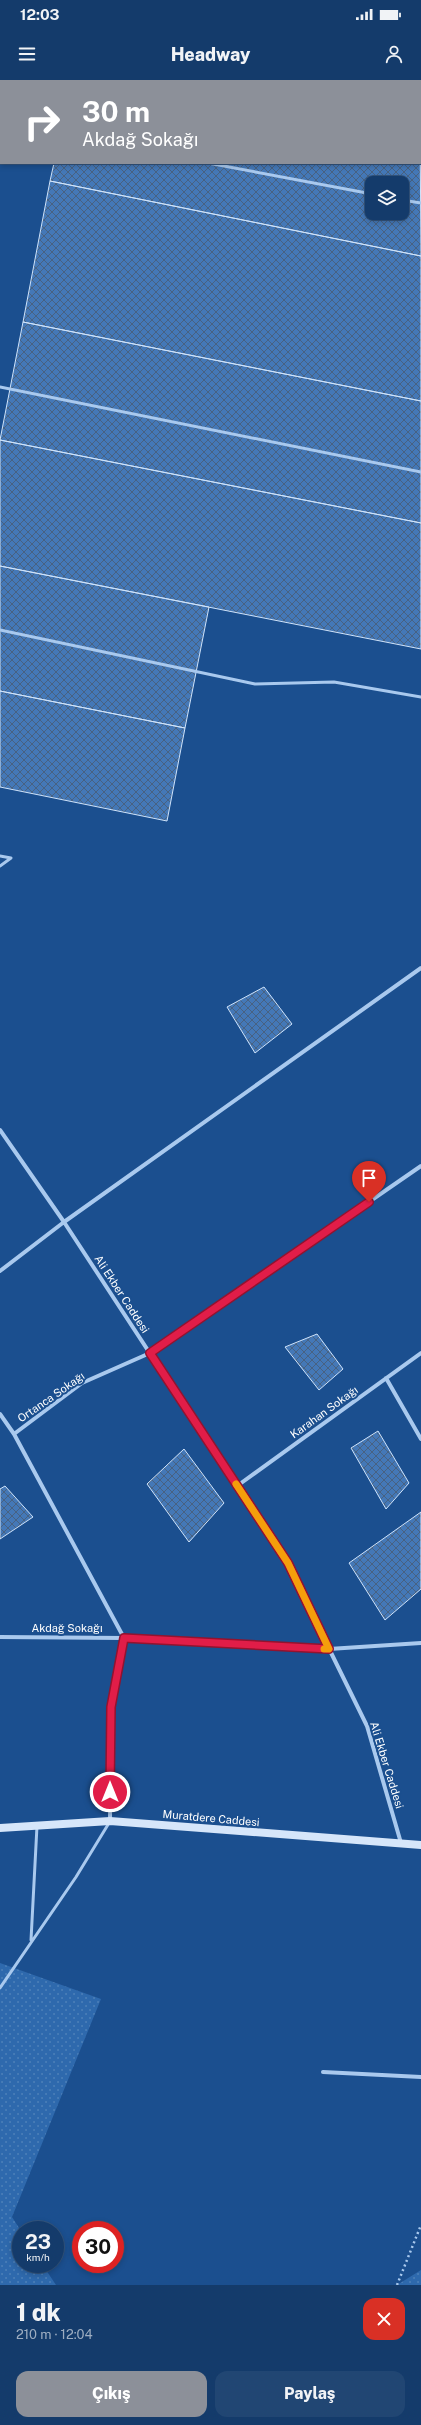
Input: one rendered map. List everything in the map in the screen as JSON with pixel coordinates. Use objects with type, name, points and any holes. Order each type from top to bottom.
[{"type":"main road","name":"Muratdere Caddesi","points":[[0,1828],[110,1821],[421,1845]]},
{"type":"street","points":[[0,1271],[64,1222],[421,968]]},
{"type":"street","name":"Ali Ekber Caddesi","points":[[0,1130],[64,1222],[288,1563],[367,1726],[402,1844]]},
{"type":"street","name":"Ortanca Sokağı","points":[[14,1434],[82,1383],[150,1353],[421,1166]]},
{"type":"street","name":"Karahan Sokağı","points":[[237,1486],[421,1353]]},
{"type":"street","points":[[386,1378],[421,1438]]},
{"type":"street","points":[[0,1414],[14,1434],[124,1638],[111,1707],[110,1821]]},
{"type":"street","name":"Akdağ Sokağı","points":[[0,1637],[124,1638],[329,1649],[421,1643]]},
{"type":"street","points":[[323,2072],[421,2077]]},
{"type":"lane","points":[[213,164],[365,193]]},
{"type":"lane","points":[[409,201],[421,204]]},
{"type":"lane","points":[[0,387],[421,472]]},
{"type":"lane","points":[[0,630],[255,684],[334,682],[421,697]]},
{"type":"lane","points":[[0,856],[10,858],[0,866]]},
{"type":"lane","points":[[0,1988],[31,1940],[76,1877],[110,1821]]},
{"type":"lane","points":[[31,1940],[37,1826]]},
{"type":"path","points":[[397,2285],[421,2225]]},
{"type":"shaded area","points":[[0,1963],[101,1999],[12,2217],[15,2221],[12,2221],[12,2273],[48,2273],[56,2285],[0,2285]]},
{"type":"shaded area","points":[[421,2270],[421,2285],[397,2285]]},
{"type":"building","points":[[54,164],[420,164],[421,256],[50,181]]},
{"type":"building","points":[[50,181],[421,256],[421,401],[23,322]]},
{"type":"building","points":[[23,322],[421,401],[421,523],[0,440]]},
{"type":"building","points":[[0,440],[421,523],[421,649],[0,566]]},
{"type":"building","points":[[0,566],[209,607],[185,728],[0,691]]},
{"type":"building","points":[[0,691],[185,728],[167,821],[0,787]]},
{"type":"building","points":[[264,987],[292,1024],[255,1053],[227,1007]]},
{"type":"building","points":[[317,1334],[343,1369],[319,1390],[285,1347]]},
{"type":"building","points":[[378,1431],[409,1483],[386,1509],[351,1448]]},
{"type":"building","points":[[184,1449],[224,1503],[189,1542],[147,1484]]},
{"type":"building","points":[[5,1486],[33,1517],[0,1539],[0,1489]]},
{"type":"building","points":[[421,1512],[421,1589],[385,1620],[349,1563]]},
{"type":"slow traffic","points":[[236,1484],[288,1563],[329,1649],[324,1649]]},
{"type":"route","points":[[110,1792],[111,1707],[124,1638],[329,1649],[288,1563],[150,1353],[369,1202]]}]
